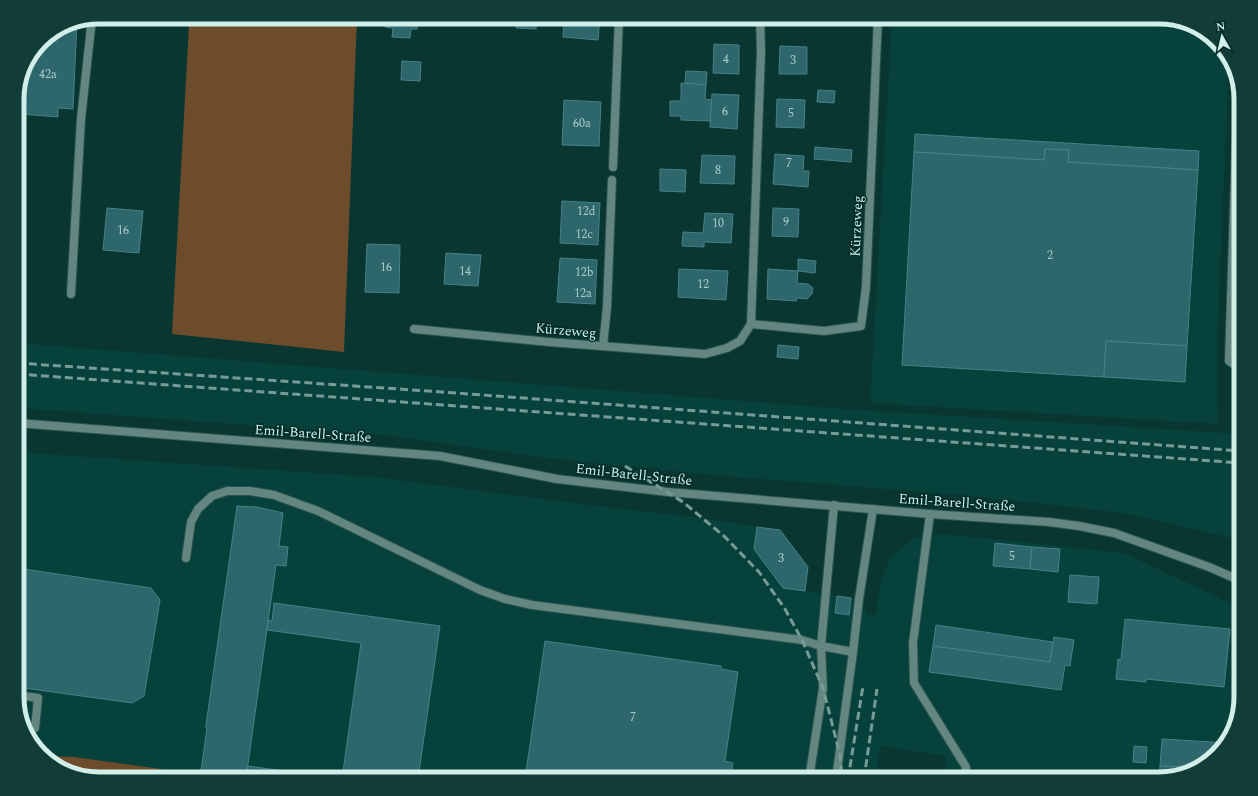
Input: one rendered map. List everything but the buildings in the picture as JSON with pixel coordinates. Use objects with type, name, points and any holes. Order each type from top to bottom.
[{"type":"street","points":[[71,294],[81,119],[91,24]]},
{"type":"street","points":[[613,167],[619,24]]},
{"type":"street","name":"Kürzeweg","points":[[414,329],[705,354],[727,348],[740,342],[751,324],[761,51],[760,24]]},
{"type":"street","name":"Kürzeweg","points":[[751,324],[824,331],[861,326],[866,287],[878,24]]},
{"type":"street","points":[[603,346],[612,180]]},
{"type":"street","points":[[1234,205],[1229,361],[1234,365]]},
{"type":"street","name":"Emil-Barell-Straße","points":[[24,424],[440,456],[557,479],[668,492],[930,514],[1049,522],[1079,526],[1122,536],[1210,567],[1234,578]]},
{"type":"street","points":[[186,558],[191,522],[198,509],[212,496],[227,491],[256,492],[274,495],[318,511],[480,590],[505,599],[532,604],[802,640],[821,646],[853,652]]},
{"type":"street","points":[[810,772],[823,688],[821,646],[834,505]]},
{"type":"street","points":[[837,772],[859,599],[873,509]]},
{"type":"street","points":[[930,514],[913,643],[914,683],[966,767],[966,772]]},
{"type":"street","points":[[24,696],[38,698],[35,728],[31,727]]},
{"type":"shaded area","points":[[357,24],[344,352],[172,334],[189,25]]},
{"type":"shaded area","points":[[892,24],[1159,24],[1179,27],[1197,34],[1202,38],[1202,56],[1220,56],[1228,71],[1217,344],[1218,424],[870,403]]},
{"type":"shaded area","points":[[24,344],[845,409],[1234,434],[1234,538],[1123,513],[983,497],[713,475],[555,459],[383,435],[24,409]]},
{"type":"shaded area","points":[[24,452],[375,477],[702,518],[780,530],[808,567],[805,591],[859,599],[868,614],[876,615],[881,579],[890,558],[914,538],[944,534],[1124,553],[1234,605],[1233,712],[1219,743],[1205,757],[1188,766],[1159,772],[945,772],[946,756],[880,746],[877,772],[94,772],[75,768],[57,759],[39,743],[30,726],[24,702]]},
{"type":"shaded area","points":[[53,756],[74,757],[182,772],[84,771],[66,764]]},
{"type":"railway","points":[[24,363],[428,391],[1234,450]]},
{"type":"railway","points":[[24,375],[1234,462]]},
{"type":"railway","points":[[625,466],[683,502],[725,537],[759,572],[785,609],[802,640],[823,688],[840,755],[841,772]]},
{"type":"railway","points":[[849,772],[863,686]]},
{"type":"railway","points":[[865,772],[877,689]]}]
